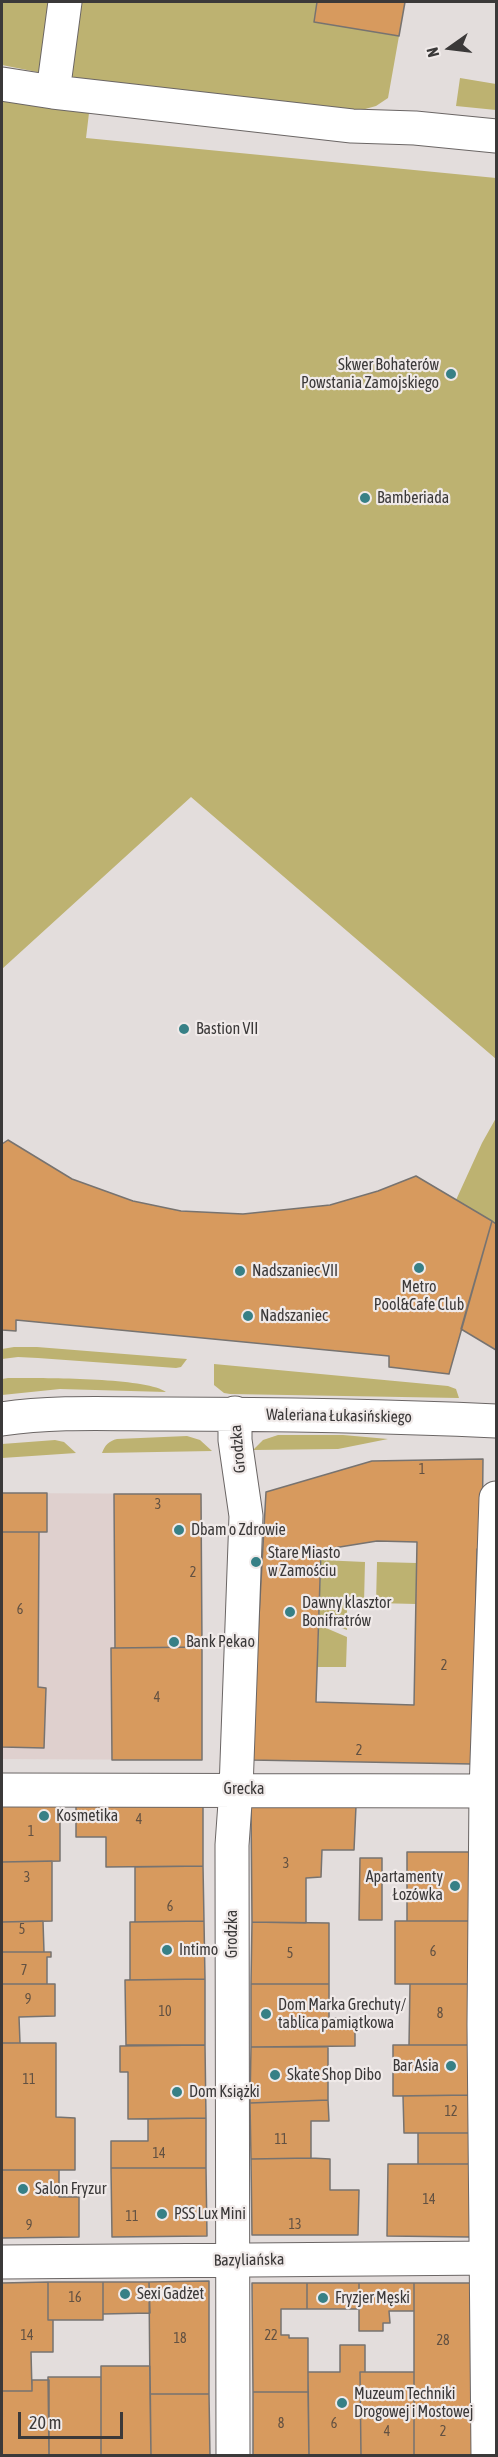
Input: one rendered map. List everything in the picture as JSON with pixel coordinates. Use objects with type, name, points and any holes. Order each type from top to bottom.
[{"type":"street","points":[[53,92],[66,2]]},
{"type":"street","points":[[2,84],[53,92],[352,126],[415,128],[496,136]]},
{"type":"street","name":"Waleriana Łukasińskiego","points":[[2,1419],[87,1414],[235,1413],[496,1421]]},
{"type":"street","name":"Grodzka","points":[[233,2456],[232,1845],[246,1516],[235,1440],[235,1413]]},
{"type":"street","points":[[488,2456],[492,2258],[486,1791],[496,1498]]},
{"type":"street","name":"Grecka","points":[[2,1790],[486,1791]]},
{"type":"street","name":"Bazyliańska","points":[[2,2262],[492,2258]]},
{"type":"shaded area","points":[[2,2],[317,2],[314,22],[399,36],[388,98],[376,106],[358,111],[87,82],[2,65]]},
{"type":"shaded area","points":[[460,78],[496,84],[496,110],[456,106]]},
{"type":"shaded area","points":[[2,98],[89,113],[86,138],[496,178],[496,1059],[191,797],[2,969]]},
{"type":"shaded area","points":[[496,1118],[496,1224],[456,1200]]},
{"type":"shaded area","points":[[14,1347],[187,1359],[181,1367],[176,1368],[38,1358],[2,1359],[2,1349]]},
{"type":"shaded area","points":[[214,1364],[448,1386],[456,1389],[459,1398],[230,1394],[224,1393],[214,1385]]},
{"type":"shaded area","points":[[2,1379],[115,1381],[137,1383],[166,1392],[60,1389],[2,1395]]},
{"type":"shaded area","points":[[278,1435],[343,1435],[388,1439],[338,1449],[253,1450],[263,1440]]},
{"type":"shaded area","points":[[187,1436],[200,1440],[212,1451],[102,1453],[108,1444],[117,1439]]},
{"type":"shaded area","points":[[55,1440],[64,1442],[76,1453],[2,1458],[2,1444]]},
{"type":"shaded area","points":[[2,1493],[201,1494],[202,1760],[2,1759]]},
{"type":"shaded area","points":[[321,1560],[365,1562],[364,1603],[347,1602],[347,1630],[319,1619]]},
{"type":"shaded area","points":[[377,1562],[417,1563],[416,1604],[376,1603]]},
{"type":"shaded area","points":[[319,1625],[347,1637],[346,1667],[317,1667]]},
{"type":"building","points":[[317,2],[405,2],[399,36],[314,22]]},
{"type":"building","name":"Nadszaniec VII","points":[[8,1140],[72,1179],[133,1201],[181,1211],[243,1214],[330,1205],[378,1191],[416,1176],[492,1221],[449,1374],[389,1367],[389,1356],[16,1320],[16,1331],[2,1330],[2,1144]]},
{"type":"building","points":[[492,1221],[496,1224],[496,1350],[461,1329]]},
{"type":"building","name":"Dawny klasztor Bonifratrów","points":[[483,1459],[482,1549],[477,1549],[472,1764],[251,1760],[266,1492],[372,1461]],"holes":[[[377,1541],[417,1542],[414,1705],[316,1702],[321,1550]]]},
{"type":"building","points":[[2,1493],[47,1493],[47,1532],[2,1532]]},
{"type":"building","points":[[114,1494],[201,1494],[202,1647],[115,1648]]},
{"type":"building","points":[[2,1532],[39,1532],[38,1687],[46,1688],[44,1748],[2,1747]]},
{"type":"building","points":[[202,1647],[202,1760],[112,1760],[111,1648]]},
{"type":"building","points":[[203,1801],[203,1866],[106,1867],[106,1837],[76,1837],[76,1802]]},
{"type":"building","points":[[2,1802],[60,1802],[60,1861],[2,1862]]},
{"type":"building","points":[[251,1805],[356,1806],[354,1850],[322,1850],[321,1877],[306,1878],[306,1923],[252,1922]]},
{"type":"building","points":[[407,1852],[471,1852],[471,1921],[407,1921]]},
{"type":"building","points":[[360,1858],[382,1858],[382,1920],[359,1920]]},
{"type":"building","points":[[52,1861],[52,1921],[2,1922],[2,1862]]},
{"type":"building","points":[[203,1866],[204,1921],[135,1922],[135,1867]]},
{"type":"building","points":[[43,1921],[44,1952],[2,1952],[2,1922]]},
{"type":"building","points":[[204,1921],[205,1979],[130,1980],[130,1922]]},
{"type":"building","points":[[395,1921],[471,1921],[471,1984],[395,1984]]},
{"type":"building","points":[[252,1922],[329,1923],[329,1984],[251,1984]]},
{"type":"building","points":[[2,1952],[51,1952],[51,1957],[47,1957],[47,1984],[2,1984]]},
{"type":"building","points":[[205,1979],[205,2045],[126,2045],[125,1980]]},
{"type":"building","points":[[2,1984],[55,1984],[55,2016],[19,2017],[20,2043],[2,2043]]},
{"type":"building","points":[[251,1984],[329,1984],[329,2018],[355,2018],[355,2046],[251,2047]]},
{"type":"building","points":[[410,1984],[471,1984],[470,2045],[409,2045]]},
{"type":"building","points":[[2,2043],[56,2043],[56,2117],[75,2118],[75,2170],[2,2170]]},
{"type":"building","points":[[205,2045],[206,2118],[128,2119],[128,2072],[120,2072],[120,2046]]},
{"type":"building","points":[[393,2045],[470,2045],[469,2095],[393,2096]]},
{"type":"building","points":[[251,2047],[328,2047],[328,2100],[250,2103]]},
{"type":"building","points":[[469,2095],[470,2133],[404,2133],[403,2096]]},
{"type":"building","points":[[328,2100],[329,2121],[311,2121],[311,2158],[251,2159],[250,2103]]},
{"type":"building","points":[[206,2118],[206,2168],[111,2168],[111,2141],[148,2141],[148,2119]]},
{"type":"building","points":[[418,2133],[470,2133],[470,2164],[418,2164]]},
{"type":"building","points":[[251,2159],[330,2159],[330,2190],[359,2190],[358,2235],[252,2235]]},
{"type":"building","points":[[388,2164],[470,2164],[470,2237],[387,2236]]},
{"type":"building","points":[[111,2168],[206,2168],[207,2236],[112,2237]]},
{"type":"building","points":[[2,2170],[59,2170],[59,2197],[79,2197],[79,2237],[2,2238]]},
{"type":"building","points":[[209,2281],[209,2394],[150,2394],[149,2282]]},
{"type":"building","points":[[48,2282],[103,2282],[103,2320],[48,2320]]},
{"type":"building","points":[[48,2282],[48,2320],[53,2320],[53,2352],[31,2352],[32,2391],[2,2391],[2,2283]]},
{"type":"building","points":[[103,2282],[149,2282],[150,2313],[103,2314]]},
{"type":"building","points":[[252,2283],[307,2283],[307,2309],[281,2309],[281,2335],[289,2335],[289,2338],[308,2338],[308,2392],[253,2392]]},
{"type":"building","points":[[307,2283],[359,2283],[359,2309],[307,2309]]},
{"type":"building","points":[[359,2283],[414,2283],[414,2311],[389,2311],[390,2323],[383,2323],[383,2331],[359,2331]]},
{"type":"building","points":[[414,2283],[470,2283],[472,2408],[414,2408]]},
{"type":"building","points":[[340,2345],[365,2345],[365,2372],[360,2372],[361,2456],[309,2456],[308,2372],[340,2372]]},
{"type":"building","points":[[101,2366],[150,2366],[151,2456],[101,2456]]},
{"type":"building","points":[[360,2372],[414,2372],[414,2456],[361,2456]]},
{"type":"building","points":[[48,2377],[101,2377],[101,2456],[49,2456]]},
{"type":"building","points":[[32,2380],[49,2380],[49,2456],[2,2456],[2,2391],[32,2391]]},
{"type":"building","points":[[253,2392],[308,2392],[309,2456],[253,2456]]},
{"type":"building","points":[[150,2394],[209,2394],[210,2456],[151,2456]]},
{"type":"building","points":[[414,2408],[472,2408],[472,2456],[414,2456]]},
{"type":"place","name":"Skwer Bohaterów Powstania Zamojskiego","points":[[451,374]]},
{"type":"place","name":"Bamberiada","points":[[365,498]]},
{"type":"place","name":"Bastion VII","points":[[184,1029]]},
{"type":"place","name":"Metro Pool&Cafe Club","points":[[419,1268]]},
{"type":"place","name":"Nadszaniec VII","points":[[240,1271]]},
{"type":"place","name":"Nadszaniec","points":[[248,1316]]},
{"type":"place","name":"Dbam o Zdrowie","points":[[179,1530]]},
{"type":"place","name":"Stare Miasto w Zamościu","points":[[256,1562]]},
{"type":"place","name":"Dawny klasztor Bonifratrów","points":[[290,1612]]},
{"type":"place","name":"Bank Pekao","points":[[174,1642]]},
{"type":"place","name":"Kosmetika","points":[[44,1816]]},
{"type":"place","name":"Apartamenty Łozówka","points":[[455,1886]]},
{"type":"place","name":"Intimo","points":[[167,1950]]},
{"type":"place","name":"Dom Marka Grechuty/ tablica pamiątkowa","points":[[266,2014]]},
{"type":"place","name":"Bar Asia","points":[[451,2066]]},
{"type":"place","name":"Skate Shop Dibo","points":[[275,2075]]},
{"type":"place","name":"Dom Książki","points":[[177,2092]]},
{"type":"place","name":"Salon Fryzur","points":[[23,2189]]},
{"type":"place","name":"PSS Lux Mini","points":[[162,2214]]},
{"type":"place","name":"Sexi Gadżet","points":[[125,2294]]},
{"type":"place","name":"Fryzjer Męski","points":[[323,2298]]},
{"type":"place","name":"Muzeum Techniki Drogowej i Mostowej","points":[[342,2403]]}]
